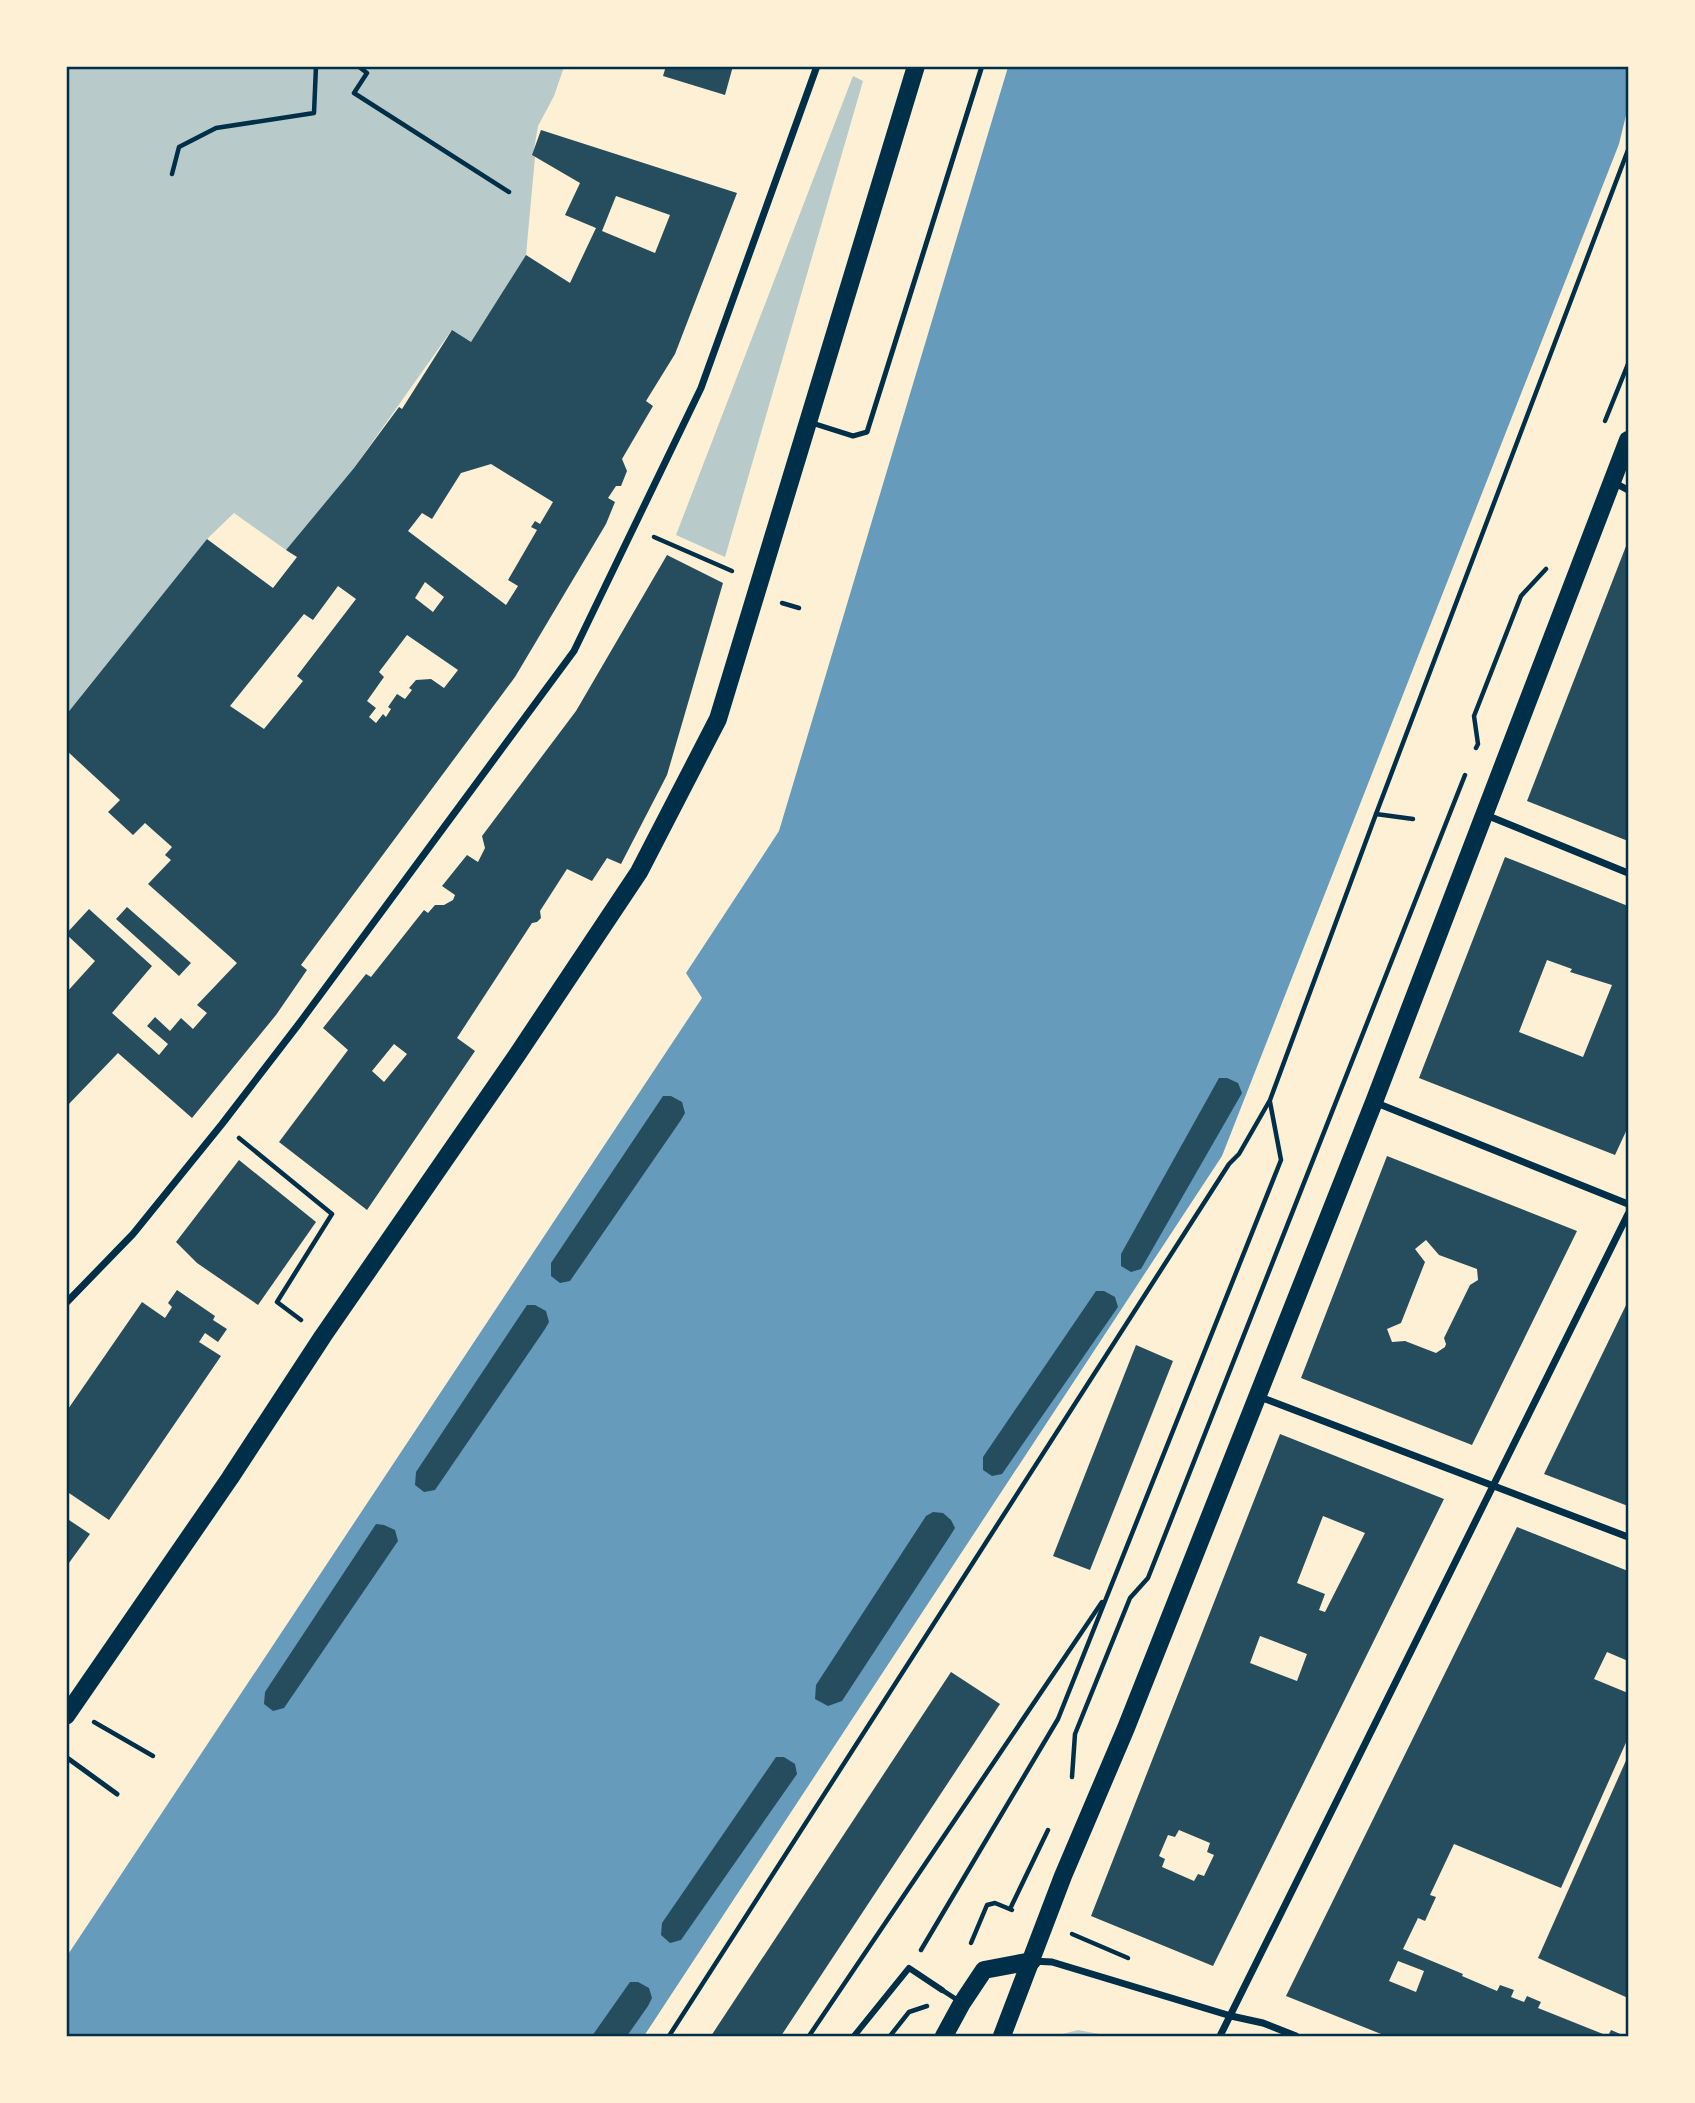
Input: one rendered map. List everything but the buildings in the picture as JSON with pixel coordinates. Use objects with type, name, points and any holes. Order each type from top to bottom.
[{"type":"main road","points":[[69,1712],[639,872],[718,719],[916,66]]},
{"type":"main road","points":[[1002,2036],[1044,1923],[1126,1728],[1374,1102],[1629,440]]},
{"type":"main road","points":[[944,2036],[984,1970],[1032,1961]]},
{"type":"street","points":[[66,1303],[133,1234],[222,1124],[298,1026],[574,651],[701,388],[817,66]]},
{"type":"street","points":[[1612,482],[1629,490]]},
{"type":"street","points":[[1485,815],[1629,873]]},
{"type":"street","points":[[1374,1102],[1629,1204]]},
{"type":"street","points":[[1220,2036],[1629,1214]]},
{"type":"street","points":[[1257,1396],[1629,1537]]},
{"type":"street","points":[[1032,1961],[1052,1962],[1262,2023],[1296,2036]]},
{"type":"street","points":[[854,2036],[909,1968],[942,1990]]},
{"type":"lane","points":[[807,422],[853,436],[867,432],[982,66]]},
{"type":"lane","points":[[66,1756],[117,1794]]},
{"type":"lane","points":[[942,1990],[962,2003]]},
{"type":"path","points":[[172,174],[178,147],[216,128],[313,113],[316,66]]},
{"type":"path","points":[[358,66],[367,73],[354,93],[509,192]]},
{"type":"path","points":[[669,2036],[1229,1164],[1239,1154],[1270,1100],[1629,149]]},
{"type":"path","points":[[1604,424],[1629,364]]},
{"type":"path","points":[[671,545],[758,582]]},
{"type":"path","points":[[1473,755],[1478,744],[1474,716],[1521,596],[1548,566]]},
{"type":"path","points":[[1072,1781],[1075,1734],[1130,1598],[1148,1578],[1470,762]]},
{"type":"path","points":[[1376,814],[1413,819]]},
{"type":"path","points":[[909,1968],[1058,1719],[1281,1160],[1270,1100]]},
{"type":"path","points":[[222,1124],[332,1214],[277,1301],[323,1336]]},
{"type":"path","points":[[809,2036],[1108,1595]]},
{"type":"path","points":[[69,1712],[153,1756]]},
{"type":"path","points":[[1010,1909],[1050,1827]]},
{"type":"path","points":[[968,1948],[987,1905],[995,1903],[1044,1923]]},
{"type":"path","points":[[890,2036],[909,2012],[933,2004],[942,1990]]},
{"type":"shaded area","points":[[67,67],[564,67],[554,96],[538,126],[533,155],[535,157],[526,255],[471,342],[451,331],[354,468],[286,550],[234,513],[207,539],[67,714]]},
{"type":"shaded area","points":[[853,76],[863,81],[725,557],[676,535]]},
{"type":"shaded area","points":[[1078,2030],[1110,2036],[1055,2036]]},
{"type":"water","points":[[1008,67],[1628,67],[1628,107],[1619,144],[1222,1156],[644,2036],[67,2036],[67,1956],[702,998],[686,973],[779,831]]}]
